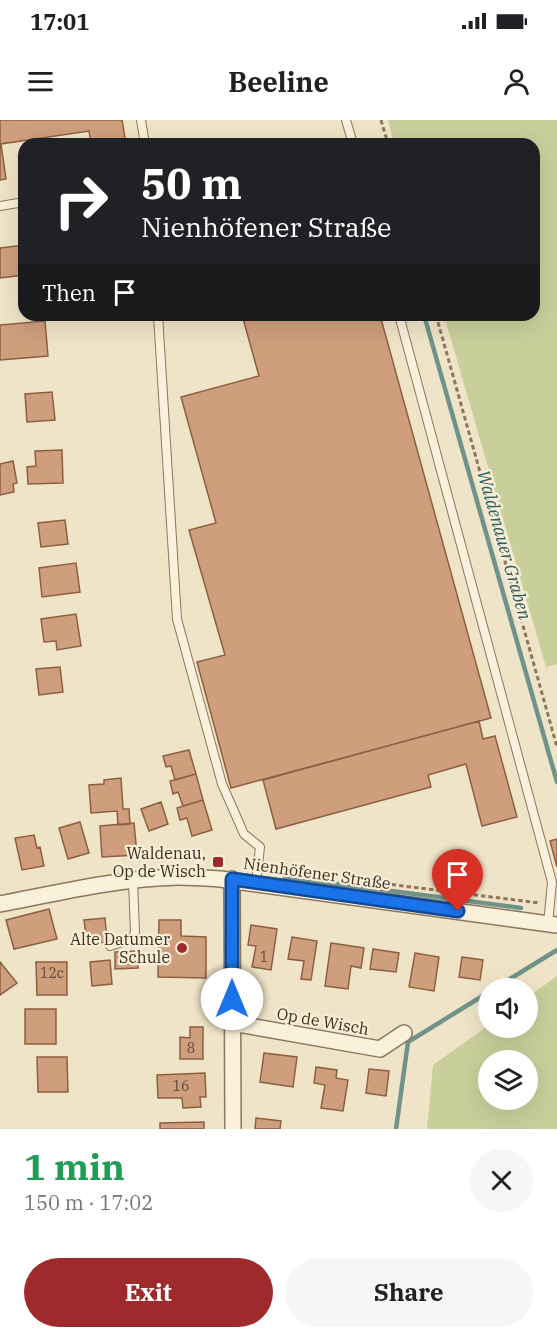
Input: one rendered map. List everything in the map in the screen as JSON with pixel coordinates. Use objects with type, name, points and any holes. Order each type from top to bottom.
[{"type":"street","name":"Nienhöfener Straße","points":[[0,904],[76,890],[177,877],[232,879],[553,925]]},
{"type":"street","points":[[232,879],[233,1129]]},
{"type":"street","name":"Op de Wisch","points":[[232,1023],[380,1049],[404,1033]]},
{"type":"lane","points":[[141,120],[144,138]]},
{"type":"lane","points":[[346,120],[351,138]]},
{"type":"lane","points":[[0,206],[18,203]]},
{"type":"lane","points":[[158,321],[177,619],[222,784],[244,834],[260,847],[256,883]]},
{"type":"lane","points":[[401,321],[547,862],[552,882],[550,904],[553,925]]},
{"type":"lane","points":[[110,946],[132,939],[135,932],[134,882]]},
{"type":"path","points":[[381,120],[386,138]]},
{"type":"path","points":[[438,321],[557,747]]},
{"type":"path","points":[[337,878],[550,904]]},
{"type":"green space","points":[[388,120],[557,120],[557,664],[546,667],[446,321],[540,321],[540,138],[392,138]]},
{"type":"green space","points":[[557,976],[557,1129],[427,1129],[433,1065],[478,1033],[478,1038],[538,1038],[538,990]]},
{"type":"building","points":[[0,120],[122,120],[125,138],[90,138],[89,131],[42,138],[18,138],[18,141],[1,144],[6,179],[0,180]]},
{"type":"building","points":[[18,246],[18,276],[0,278],[0,248]]},
{"type":"building","points":[[45,321],[48,356],[0,360],[0,325]]},
{"type":"building","points":[[244,321],[382,321],[491,718],[231,788],[197,662],[225,655],[189,530],[216,523],[181,397],[259,376]]},
{"type":"building","points":[[52,392],[55,420],[27,422],[25,394]]},
{"type":"building","points":[[62,450],[63,483],[28,484],[27,467],[36,466],[35,451]]},
{"type":"building","points":[[13,461],[17,483],[13,484],[14,492],[0,495],[0,464]]},
{"type":"building","points":[[65,520],[68,544],[41,547],[38,523]]},
{"type":"building","points":[[76,563],[80,592],[42,597],[39,568]]},
{"type":"building","points":[[76,614],[81,646],[57,650],[56,641],[44,642],[41,619]]},
{"type":"building","points":[[60,667],[63,692],[39,695],[36,669]]},
{"type":"building","points":[[479,721],[483,739],[495,736],[517,817],[482,826],[466,764],[428,775],[431,787],[276,829],[263,780]]},
{"type":"building","points":[[189,750],[196,774],[175,780],[171,766],[166,767],[163,756]]},
{"type":"building","points":[[196,774],[203,800],[183,806],[178,792],[173,794],[170,781]]},
{"type":"building","points":[[121,778],[123,809],[129,809],[130,824],[118,825],[117,811],[91,813],[89,785],[104,784],[104,780]]},
{"type":"building","points":[[203,800],[212,830],[192,836],[187,818],[180,820],[177,808]]},
{"type":"building","points":[[161,802],[168,824],[149,831],[141,809]]},
{"type":"building","points":[[80,822],[89,853],[68,859],[59,828]]},
{"type":"building","points":[[134,823],[137,855],[102,857],[100,826]]},
{"type":"building","points":[[34,835],[37,848],[40,847],[44,866],[22,870],[15,838]]},
{"type":"building","points":[[557,839],[557,867],[550,841]]},
{"type":"building","points":[[49,909],[57,939],[14,949],[6,920]]},
{"type":"building","points":[[105,918],[107,942],[87,944],[84,920]]},
{"type":"building","name":"Alte Datumer Schule","points":[[159,920],[181,920],[181,936],[206,937],[206,978],[158,977]]},
{"type":"building","points":[[251,925],[277,929],[271,970],[252,967],[256,946],[248,945]]},
{"type":"building","points":[[292,937],[317,941],[311,980],[301,979],[304,961],[288,959]]},
{"type":"building","points":[[331,943],[364,948],[361,968],[351,966],[348,989],[325,986]]},
{"type":"building","points":[[373,949],[399,953],[396,972],[370,969]]},
{"type":"building","points":[[137,951],[138,968],[115,969],[115,952]]},
{"type":"building","points":[[415,953],[439,957],[434,991],[409,987]]},
{"type":"building","points":[[462,957],[483,960],[480,978],[478,980],[459,977]]},
{"type":"building","points":[[110,960],[112,984],[92,986],[90,962]]},
{"type":"building","points":[[0,962],[17,983],[0,995]]},
{"type":"building","points":[[36,962],[67,962],[67,995],[37,995]]},
{"type":"building","points":[[25,1009],[56,1009],[56,1044],[25,1044]]},
{"type":"building","points":[[190,1027],[203,1027],[203,1059],[180,1059],[180,1037],[190,1038]]},
{"type":"building","points":[[264,1053],[297,1057],[293,1087],[260,1082]]},
{"type":"building","points":[[37,1057],[67,1057],[68,1092],[38,1092]]},
{"type":"building","points":[[316,1067],[337,1070],[336,1078],[348,1080],[343,1111],[321,1108],[325,1085],[314,1083]]},
{"type":"building","points":[[369,1069],[389,1071],[386,1096],[366,1093]]},
{"type":"building","points":[[205,1073],[206,1097],[200,1097],[201,1107],[183,1108],[182,1098],[158,1098],[157,1075]]},
{"type":"building","points":[[256,1118],[281,1121],[280,1129],[255,1129]]},
{"type":"building","points":[[204,1122],[204,1129],[160,1129],[160,1123]]},
{"type":"waterway","name":"Waldenauer Graben","points":[[426,321],[557,782]]},
{"type":"waterway","points":[[285,877],[521,908]]},
{"type":"waterway","name":"Waldenauer Graben","points":[[511,978],[557,950]]},
{"type":"waterway","name":"Waldenauer Graben","points":[[396,1129],[408,1042],[478,999]]},
{"type":"place","name":"Waldenau, Op de Wisch","points":[[218,862]]},
{"type":"place","name":"Alte Datumer Schule","points":[[182,948]]},
{"type":"route","points":[[232,999],[232,879],[458,911]]}]
